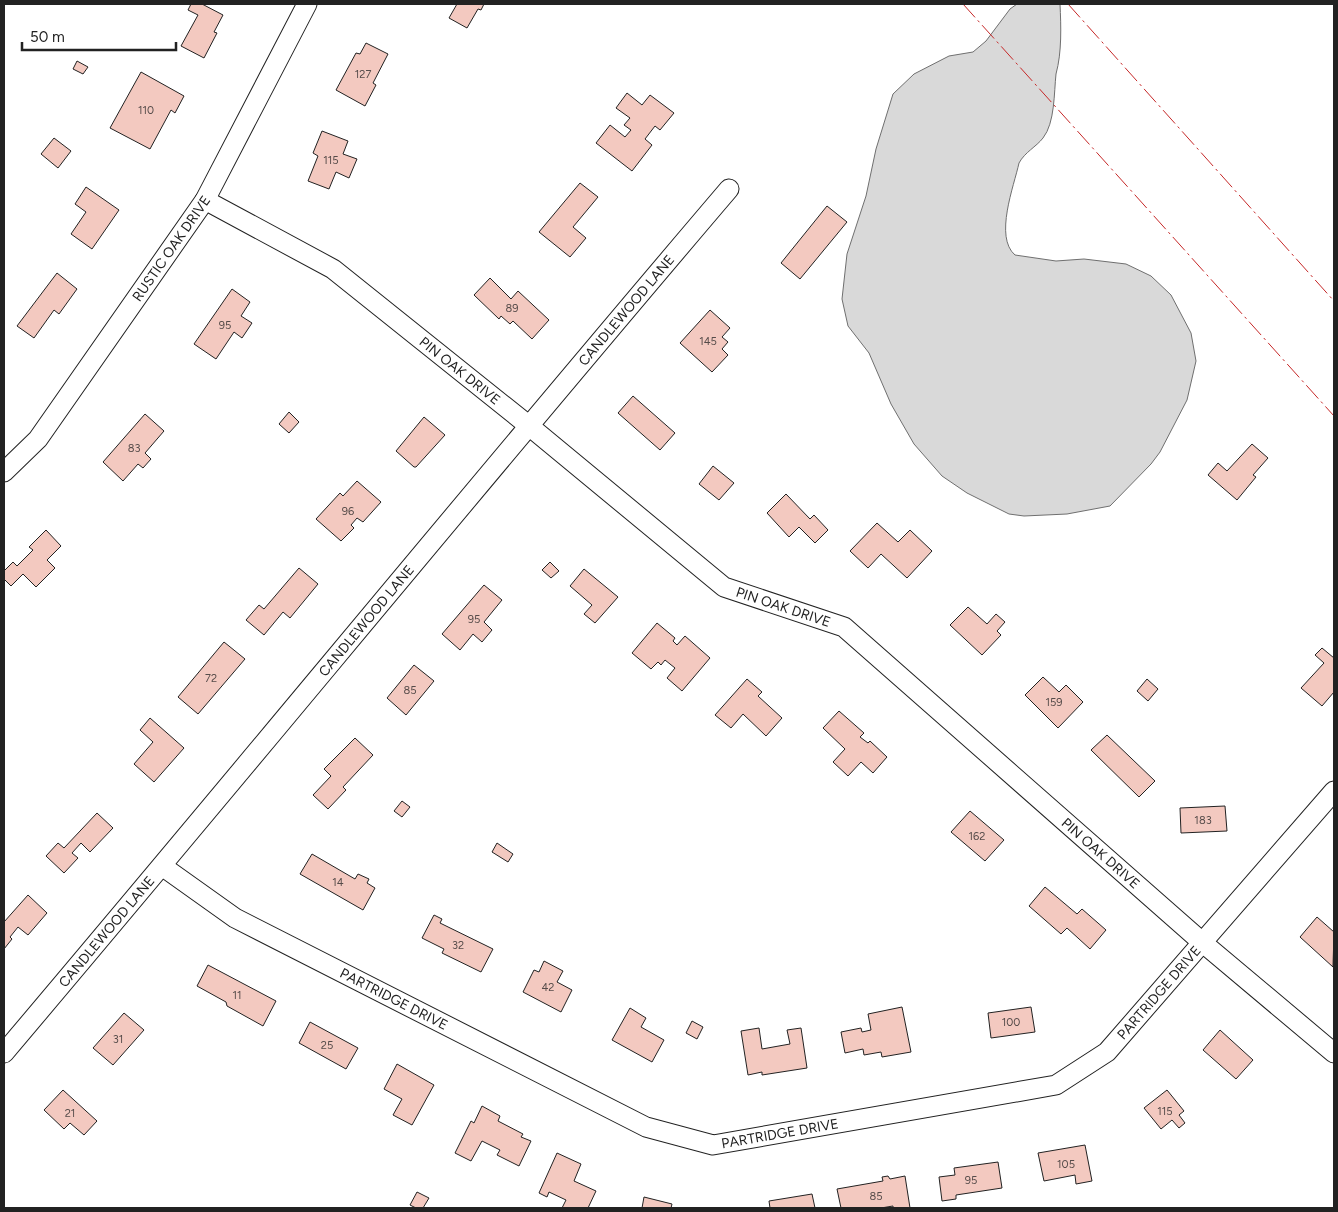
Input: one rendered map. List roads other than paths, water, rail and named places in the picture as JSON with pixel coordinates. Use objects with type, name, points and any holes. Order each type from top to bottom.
[{"type":"street","name":"RUSTIC OAK DRIVE","points":[[4,472],[38,439],[205,200],[307,4]]},
{"type":"street","name":"CANDLEWOOD LANE","points":[[4,1053],[162,866],[528,425],[729,189]]},
{"type":"street","name":"PIN OAK DRIVE","points":[[205,200],[333,269],[528,425],[724,587],[844,627],[1203,943],[1334,1053]]},
{"type":"street","name":"PARTRIDGE DRIVE","points":[[162,866],[236,918],[646,1127],[713,1145],[1056,1085],[1107,1052],[1334,792]]}]
